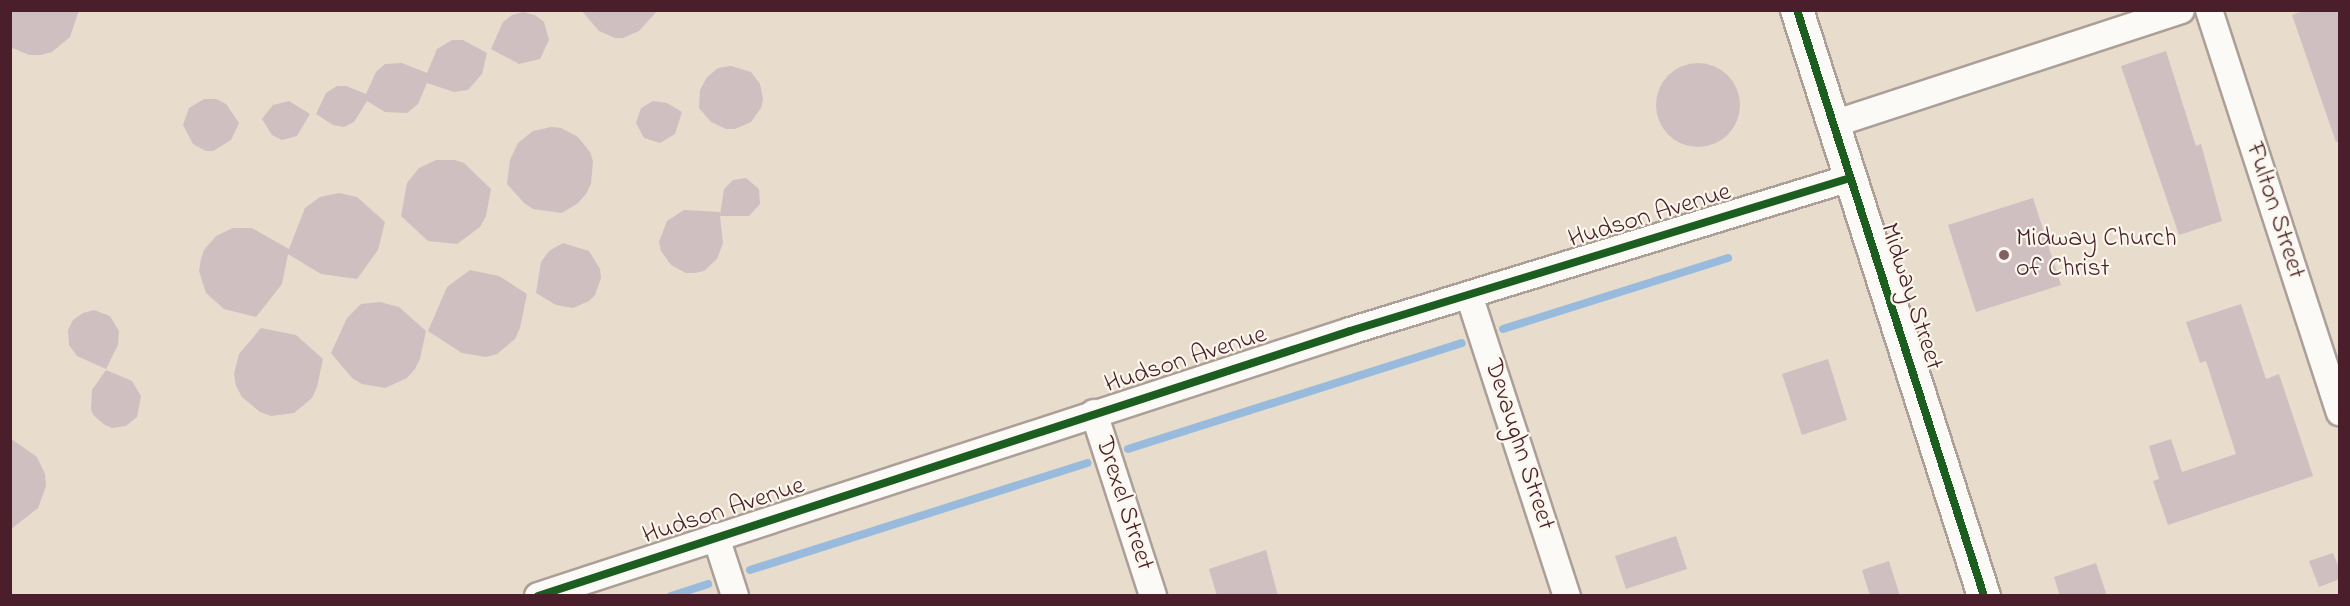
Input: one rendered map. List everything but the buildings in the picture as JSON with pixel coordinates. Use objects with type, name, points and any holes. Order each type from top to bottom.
[{"type":"street","name":"Midway Street","points":[[1797,10],[1984,596]]},
{"type":"street","points":[[1833,124],[2181,10]]},
{"type":"street","name":"Fulton Street","points":[[2209,10],[2340,412]]},
{"type":"street","name":"Hudson Avenue","points":[[538,596],[1094,413],[1850,178]]},
{"type":"street","name":"Devaughn Street","points":[[1469,295],[1567,596]]},
{"type":"street","name":"Drexel Street","points":[[1094,413],[1152,596]]},
{"type":"street","points":[[716,537],[735,596]]},
{"type":"waterway","points":[[1503,329],[1728,258]]},
{"type":"waterway","points":[[1128,449],[1462,343]]},
{"type":"waterway","points":[[750,570],[1087,463]]},
{"type":"waterway","points":[[671,596],[708,584]]},
{"type":"cycle path","points":[[1797,10],[1984,596]]},
{"type":"cycle path","points":[[538,596],[1350,331],[1850,178]]},
{"type":"place","name":"Midway Church of Christ","points":[[2004,255]]}]
